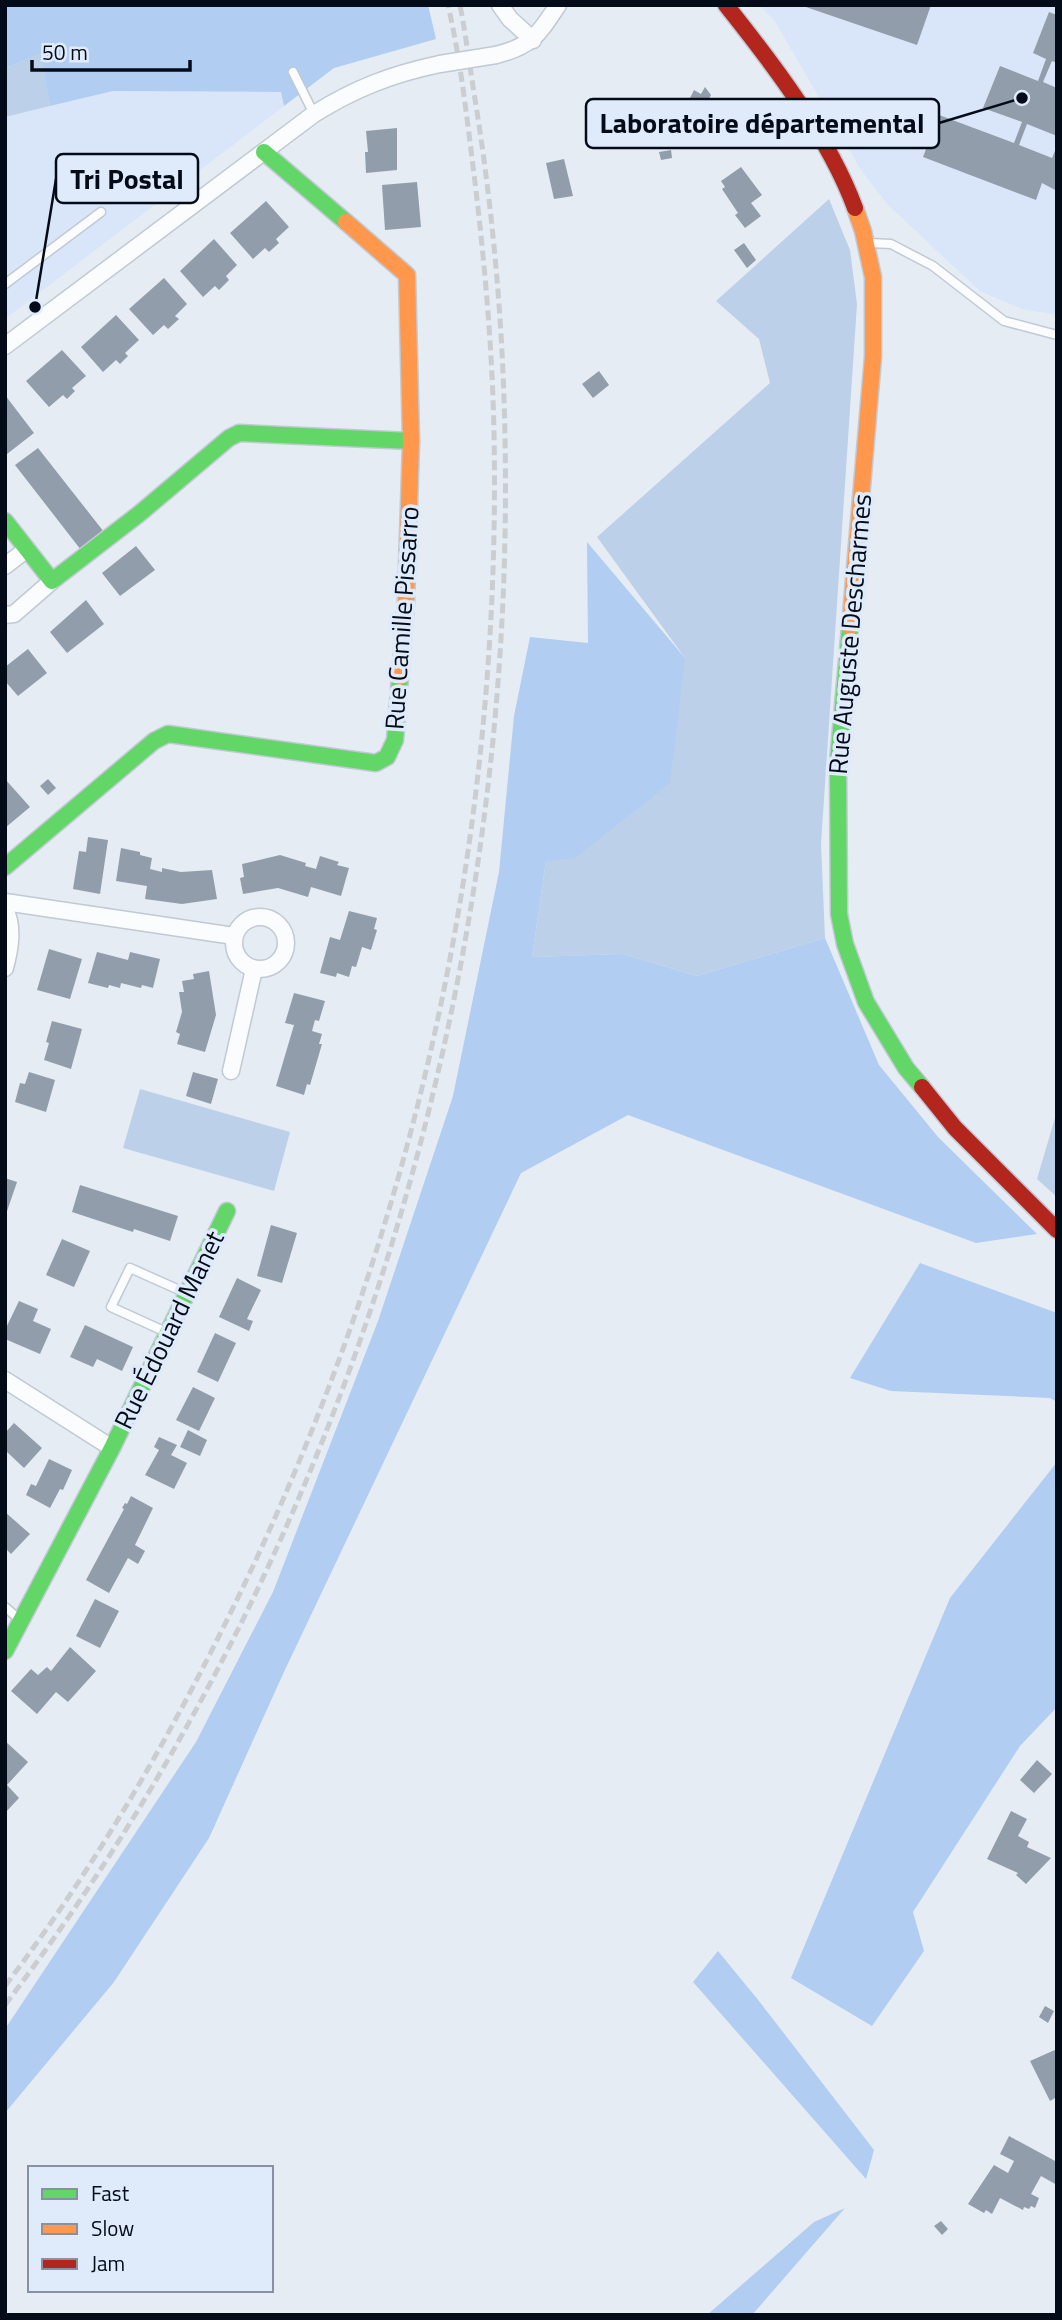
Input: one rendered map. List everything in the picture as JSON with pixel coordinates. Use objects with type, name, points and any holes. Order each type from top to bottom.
[{"type":"street","points":[[500,5],[510,19],[533,40]]},
{"type":"street","points":[[5,346],[314,114],[356,89],[414,70],[514,51],[533,40],[558,5]]},
{"type":"street","name":"Rue Auguste Descharmes","points":[[726,5],[766,55],[819,137],[847,187],[866,243],[873,277],[873,356],[838,762],[839,915],[845,944],[866,1002],[906,1068],[955,1128],[1057,1230]]},
{"type":"street","name":"Rue Camille Pissarro","points":[[5,867],[154,741],[168,734],[376,763],[387,757],[395,740],[406,601],[411,441],[407,275],[264,152]]},
{"type":"street","points":[[5,615],[14,614],[229,438],[239,433],[411,441]]},
{"type":"street","points":[[5,521],[52,581]]},
{"type":"street","points":[[5,566],[27,549]]},
{"type":"street","points":[[5,902],[234,936]]},
{"type":"street","points":[[5,909],[11,928],[5,968]]},
{"type":"street","points":[[252,918],[269,919],[282,930],[286,947],[283,955],[271,967],[254,969],[240,960],[235,953],[234,936],[244,922],[252,918]]},
{"type":"street","points":[[230,1071],[254,969]]},
{"type":"street","name":"Rue Édouard Manet","points":[[5,1651],[112,1448],[227,1211]]},
{"type":"street","name":"Rue Édouard Manet","points":[[5,1380],[112,1448]]},
{"type":"lane","points":[[293,72],[314,114]]},
{"type":"lane","points":[[5,284],[101,212]]},
{"type":"lane","points":[[866,243],[891,244],[933,267],[1004,321],[1057,335]]},
{"type":"lane","points":[[167,1333],[111,1307],[130,1268],[186,1293]]},
{"type":"lane","points":[[5,1607],[18,1628]]},
{"type":"shaded area","points":[[5,5],[428,5],[436,39],[334,68],[284,106],[281,92],[113,91],[50,106],[41,53],[5,68]]},
{"type":"shaded area","points":[[759,5],[1057,5],[1057,315],[1022,309],[980,291],[888,205],[861,170],[775,21]]},
{"type":"shaded area","points":[[42,52],[50,106],[5,117],[5,68]]},
{"type":"shaded area","points":[[113,91],[281,92],[284,106],[195,174],[185,161],[177,167],[186,181],[5,319],[5,117]]},
{"type":"shaded area","points":[[829,199],[850,250],[857,304],[821,844],[825,938],[697,976],[623,954],[532,957],[546,861],[685,658],[597,537],[770,383],[759,339],[716,301]]},
{"type":"shaded area","points":[[587,542],[685,658],[670,783],[575,858],[546,861],[532,957],[623,954],[697,976],[825,938],[879,1065],[938,1137],[1037,1234],[976,1243],[628,1115],[521,1173],[283,1674],[209,1838],[114,1982],[5,2113],[5,2029],[196,1742],[273,1592],[378,1321],[453,1096],[499,872],[514,716],[530,637],[588,643]]},
{"type":"shaded area","points":[[140,1089],[290,1132],[274,1191],[123,1148]]},
{"type":"shaded area","points":[[1057,1111],[1057,1197],[1037,1179]]},
{"type":"shaded area","points":[[920,1263],[1057,1313],[1057,1402],[1050,1398],[891,1391],[850,1378]]},
{"type":"shaded area","points":[[1057,1462],[1057,1707],[1020,1746],[913,1912],[924,1951],[872,2026],[791,1978],[950,1598]]},
{"type":"shaded area","points":[[718,1951],[874,2150],[866,2179],[693,1982]]},
{"type":"shaded area","points":[[845,2208],[752,2315],[707,2315],[814,2222]]},
{"type":"building","points":[[800,5],[931,5],[917,45]]},
{"type":"building","points":[[1049,12],[1057,15],[1057,63],[1052,61],[1043,82],[1057,88],[1057,136],[1027,124],[1019,145],[1052,158],[1057,146],[1057,191],[1042,183],[1036,200],[923,157],[939,115],[1014,143],[1022,122],[983,108],[1000,66],[1038,81],[1046,59],[1033,53]]},
{"type":"building","points":[[705,87],[711,95],[700,114],[709,128],[690,142],[681,129],[696,119],[690,111],[696,103],[690,98],[694,90],[701,94]]},
{"type":"building","points":[[397,128],[397,170],[366,173],[366,131]]},
{"type":"building","points":[[671,150],[672,158],[661,160],[659,152]]},
{"type":"building","points":[[564,159],[573,196],[554,199],[546,163]]},
{"type":"building","points":[[741,167],[762,195],[751,203],[761,216],[745,228],[735,215],[738,213],[722,189],[725,187],[721,181]]},
{"type":"building","points":[[417,182],[421,227],[385,230],[382,185]]},
{"type":"building","points":[[266,201],[289,227],[276,239],[279,243],[269,252],[265,248],[253,259],[230,233]]},
{"type":"building","points":[[214,239],[237,265],[226,276],[229,280],[219,290],[215,286],[203,297],[180,271]]},
{"type":"building","points":[[744,243],[756,260],[747,268],[734,250]]},
{"type":"building","points":[[164,278],[187,304],[175,316],[179,319],[168,329],[164,325],[153,335],[129,309]]},
{"type":"building","points":[[116,315],[139,340],[125,353],[128,356],[120,364],[116,360],[103,372],[81,347]]},
{"type":"building","points":[[62,350],[86,376],[72,388],[75,391],[67,399],[63,395],[49,407],[26,381]]},
{"type":"building","points":[[599,371],[609,385],[593,398],[582,384]]},
{"type":"building","points":[[5,395],[34,433],[7,454],[5,451]]},
{"type":"building","points":[[38,448],[104,532],[81,550],[15,465]]},
{"type":"building","points":[[136,546],[155,570],[120,596],[102,573]]},
{"type":"building","points":[[86,600],[104,624],[67,653],[50,632]]},
{"type":"building","points":[[28,649],[47,673],[18,696],[5,681],[5,667]]},
{"type":"building","points":[[5,779],[30,807],[5,828]]},
{"type":"building","points":[[48,779],[56,788],[48,795],[40,786]]},
{"type":"building","points":[[88,837],[108,840],[100,894],[73,889],[79,851],[86,852]]},
{"type":"building","points":[[121,848],[152,858],[150,869],[162,872],[162,868],[181,872],[212,870],[217,899],[182,904],[145,899],[147,886],[116,881]]},
{"type":"building","points":[[280,855],[316,869],[320,856],[349,868],[341,896],[311,887],[308,897],[278,888],[243,894],[240,878],[244,877],[242,864]]},
{"type":"building","points":[[349,911],[377,918],[374,929],[377,930],[371,950],[362,947],[356,967],[352,966],[349,977],[337,973],[336,977],[320,973],[330,937],[340,940]]},
{"type":"building","points":[[49,949],[82,959],[70,999],[37,990]]},
{"type":"building","points":[[97,952],[128,960],[130,952],[160,959],[153,988],[121,983],[120,988],[109,985],[108,988],[88,983]]},
{"type":"building","points":[[209,971],[216,1015],[205,1052],[177,1044],[180,1034],[176,1032],[182,1012],[179,992],[184,992],[182,981],[194,979],[193,974]]},
{"type":"building","points":[[294,993],[325,1001],[319,1021],[315,1020],[312,1031],[322,1034],[319,1044],[322,1044],[310,1085],[307,1084],[304,1095],[276,1086],[294,1025],[285,1023]]},
{"type":"building","points":[[52,1021],[82,1029],[71,1069],[44,1060]]},
{"type":"building","points":[[29,1072],[55,1080],[46,1112],[15,1102],[20,1083],[25,1084]]},
{"type":"building","points":[[193,1072],[218,1079],[211,1104],[186,1096]]},
{"type":"building","points":[[5,1178],[17,1182],[6,1214],[5,1214]]},
{"type":"building","points":[[80,1185],[178,1216],[170,1241],[72,1212]]},
{"type":"building","points":[[271,1225],[297,1233],[282,1283],[257,1276]]},
{"type":"building","points":[[62,1239],[90,1251],[74,1287],[46,1275]]},
{"type":"building","points":[[237,1278],[261,1290],[247,1319],[253,1321],[249,1331],[219,1317]]},
{"type":"building","points":[[19,1301],[38,1309],[33,1321],[51,1329],[40,1354],[5,1339],[5,1330]]},
{"type":"building","points":[[85,1325],[133,1347],[122,1371],[97,1359],[93,1367],[70,1357]]},
{"type":"building","points":[[215,1333],[236,1343],[218,1382],[197,1372]]},
{"type":"building","points":[[193,1387],[215,1398],[199,1431],[176,1420]]},
{"type":"building","points":[[14,1423],[42,1448],[24,1468],[7,1452],[5,1454],[5,1433]]},
{"type":"building","points":[[188,1430],[207,1440],[200,1456],[180,1447]]},
{"type":"building","points":[[159,1437],[177,1445],[171,1455],[187,1463],[174,1489],[145,1475],[159,1450],[154,1447]]},
{"type":"building","points":[[49,1459],[72,1470],[63,1490],[60,1489],[50,1508],[26,1495],[31,1484],[36,1486]]},
{"type":"building","points":[[131,1496],[153,1508],[135,1545],[145,1551],[138,1564],[128,1558],[109,1593],[86,1580],[124,1509],[122,1508]]},
{"type":"building","points":[[5,1512],[30,1534],[11,1554],[5,1548]]},
{"type":"building","points":[[95,1599],[119,1611],[100,1648],[76,1636]]},
{"type":"building","points":[[70,1647],[96,1671],[68,1702],[56,1692],[37,1714],[11,1691],[31,1669],[38,1675],[47,1667],[51,1671]]},
{"type":"building","points":[[5,1741],[28,1762],[7,1785],[19,1798],[5,1813]]},
{"type":"building","points":[[1037,1760],[1052,1774],[1034,1793],[1020,1780]]},
{"type":"building","points":[[1011,1811],[1027,1819],[1018,1836],[1029,1842],[1027,1847],[1051,1858],[1026,1884],[1016,1875],[1018,1873],[987,1859]]},
{"type":"building","points":[[1045,2006],[1054,2011],[1048,2023],[1039,2017]]},
{"type":"building","points":[[1057,2049],[1057,2097],[1050,2101],[1030,2061]]},
{"type":"building","points":[[1009,2136],[1057,2162],[1057,2185],[1041,2176],[1031,2194],[1039,2198],[1035,2208],[1024,2207],[1023,2210],[1000,2198],[992,2214],[986,2210],[984,2213],[968,2204],[994,2165],[1008,2173],[1014,2161],[1000,2154]]},
{"type":"building","points":[[941,2221],[948,2229],[942,2235],[934,2226]]},
{"type":"railway","points":[[5,1986],[95,1856],[149,1767],[223,1628],[289,1486],[345,1342],[393,1196],[432,1047],[461,896],[481,743],[492,588],[494,432],[489,326],[469,132],[448,5]]},
{"type":"railway","points":[[5,2005],[124,1833],[227,1651],[315,1460],[386,1263],[441,1061],[479,854],[501,646],[505,437],[502,352],[492,225],[460,5]]},
{"type":"traffic: fast","points":[[264,152],[346,222]]},
{"type":"traffic: fast","points":[[5,521],[52,581],[139,514],[229,438],[239,433],[411,441]]},
{"type":"traffic: fast","points":[[850,627],[838,762],[839,914],[845,944],[866,1002],[906,1068],[922,1087]]},
{"type":"traffic: fast","points":[[5,867],[154,741],[168,734],[376,763],[387,757],[395,740],[400,677]]},
{"type":"traffic: fast","points":[[5,1651],[112,1448],[227,1211]]},
{"type":"traffic: slow","points":[[850,627],[873,357],[873,277],[855,208]]},
{"type":"traffic: slow","points":[[346,222],[407,275],[411,441],[406,601],[400,677]]},
{"type":"traffic: jam","points":[[726,5],[781,76],[815,128],[844,181],[855,208]]},
{"type":"traffic: jam","points":[[922,1087],[955,1128],[1057,1230]]},
{"type":"place","name":"Laboratoire départemental","points":[[1022,98]]},
{"type":"place","name":"Tri Postal","points":[[35,307]]}]
